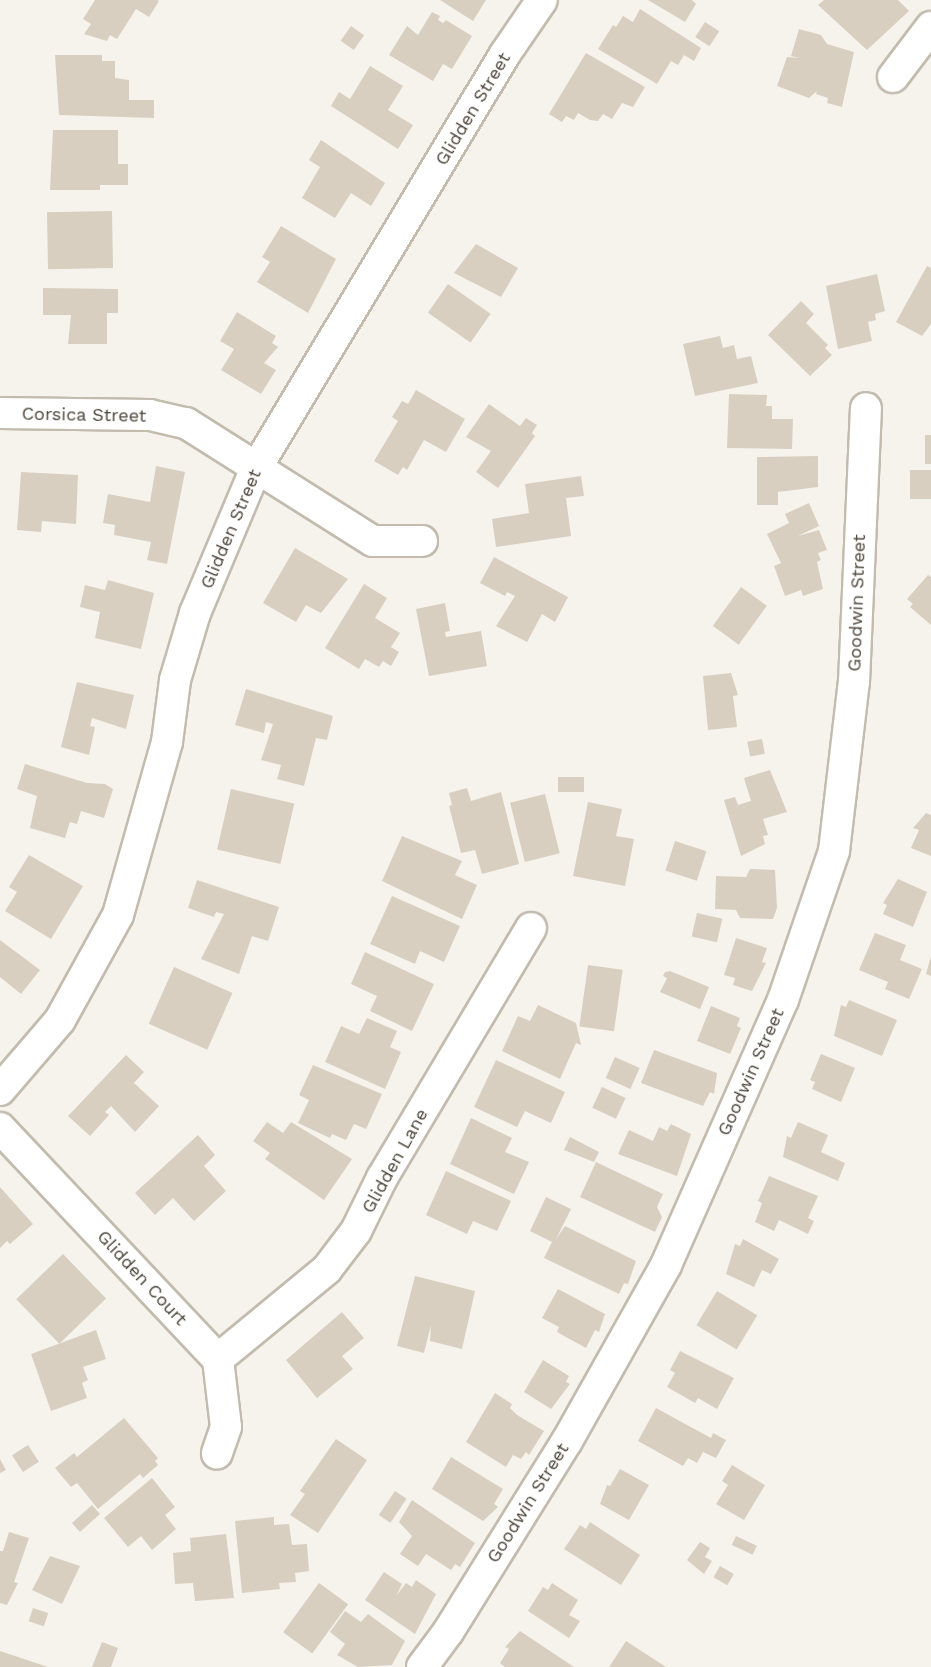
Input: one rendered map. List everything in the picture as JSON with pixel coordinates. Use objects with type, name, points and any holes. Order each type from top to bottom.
[{"type":"street","name":"Glidden Street","points":[[0,1090],[60,1020],[118,915],[167,742],[175,680],[195,613],[255,470],[504,54],[542,0]]},
{"type":"street","points":[[893,77],[931,27]]},
{"type":"street","name":"Goodwin Street","points":[[422,1667],[448,1632],[567,1441],[666,1265],[783,1000],[834,851],[854,682],[866,408]]},
{"type":"street","name":"Corsica Street","points":[[0,413],[159,417],[186,423],[255,470],[373,541],[422,541]]},
{"type":"street","name":"Glidden Lane","points":[[218,1359],[327,1269],[356,1231],[382,1178],[531,928]]},
{"type":"street","name":"Glidden Court","points":[[0,1128],[218,1359]]},
{"type":"street","points":[[218,1359],[226,1428],[218,1453]]},
{"type":"building","points":[[95,0],[159,1],[149,17],[136,9],[117,39],[110,35],[107,41],[84,34],[91,24],[83,19]]},
{"type":"building","points":[[440,0],[486,0],[473,21]]},
{"type":"building","points":[[648,0],[692,0],[696,4],[685,22]]},
{"type":"building","points":[[824,0],[898,0],[909,11],[867,50],[818,5]]},
{"type":"building","points":[[640,9],[701,48],[694,61],[684,55],[678,65],[671,61],[657,84],[598,49],[613,25],[616,27],[623,16],[633,22]]},
{"type":"building","points":[[432,12],[440,16],[438,20],[443,23],[446,20],[472,36],[452,69],[443,64],[433,81],[389,55],[407,26],[418,35]]},
{"type":"building","points":[[705,22],[719,31],[709,46],[695,37]]},
{"type":"building","points":[[351,26],[364,35],[354,50],[341,41]]},
{"type":"building","points":[[799,29],[821,35],[827,44],[854,52],[842,107],[827,103],[828,98],[816,94],[817,91],[809,98],[777,86],[787,57],[800,58],[791,56]]},
{"type":"building","points":[[586,53],[645,87],[633,107],[622,103],[612,119],[603,114],[598,121],[590,120],[578,113],[574,120],[566,116],[562,122],[549,114]]},
{"type":"building","points":[[55,55],[102,55],[102,61],[115,61],[115,78],[129,80],[129,100],[154,100],[154,118],[59,115]]},
{"type":"building","points":[[370,66],[403,86],[388,110],[413,125],[398,149],[331,106],[339,92],[350,99]]},
{"type":"building","points":[[53,130],[118,130],[118,164],[128,164],[128,185],[100,185],[100,190],[50,190]]},
{"type":"building","points":[[321,140],[385,183],[371,206],[351,193],[335,218],[302,198],[320,167],[309,160]]},
{"type":"building","points":[[112,211],[113,268],[48,269],[47,212]]},
{"type":"building","points":[[281,226],[336,259],[308,313],[257,282],[270,262],[262,257]]},
{"type":"building","points":[[476,244],[518,268],[501,297],[454,273]]},
{"type":"building","points":[[927,266],[931,268],[931,324],[922,336],[896,322]]},
{"type":"building","points":[[877,274],[885,311],[875,314],[876,320],[868,322],[872,341],[838,349],[826,286]]},
{"type":"building","points":[[448,284],[491,314],[471,342],[428,313]]},
{"type":"building","points":[[43,288],[118,289],[118,313],[107,313],[107,344],[68,344],[71,315],[43,315]]},
{"type":"building","points":[[801,301],[814,314],[806,323],[828,345],[825,348],[832,355],[810,376],[768,335]]},
{"type":"building","points":[[237,312],[276,336],[272,343],[278,347],[264,363],[276,370],[261,394],[221,370],[234,349],[220,341]]},
{"type":"building","points":[[720,336],[723,348],[734,345],[737,359],[751,356],[758,383],[695,396],[683,344]]},
{"type":"building","points":[[416,390],[465,419],[446,452],[424,440],[407,470],[403,467],[398,475],[374,461],[398,421],[392,417],[402,401],[408,404]]},
{"type":"building","points":[[729,394],[767,395],[766,406],[772,406],[772,419],[793,419],[792,449],[727,448]]},
{"type":"building","points":[[489,404],[520,426],[526,418],[537,425],[532,433],[535,436],[498,488],[476,472],[491,451],[466,437]]},
{"type":"building","points":[[925,435],[931,435],[931,464],[925,464]]},
{"type":"building","points":[[818,456],[818,487],[778,492],[778,505],[757,505],[757,457]]},
{"type":"building","points":[[156,466],[185,472],[167,564],[147,560],[151,542],[114,535],[115,525],[103,523],[108,494],[150,502]]},
{"type":"building","points":[[910,470],[931,470],[931,499],[910,499]]},
{"type":"building","points":[[21,472],[78,475],[76,524],[42,521],[41,532],[17,530]]},
{"type":"building","points":[[581,476],[584,496],[566,498],[571,536],[496,547],[492,519],[529,513],[525,484]]},
{"type":"building","points":[[809,503],[819,526],[798,536],[819,530],[827,550],[818,553],[821,560],[817,562],[823,589],[803,596],[801,590],[785,596],[774,566],[781,563],[767,534],[789,523],[785,514]]},
{"type":"building","points":[[295,548],[348,579],[321,613],[306,605],[296,622],[263,603]]},
{"type":"building","points":[[494,557],[568,597],[555,622],[542,614],[527,642],[496,626],[515,596],[507,592],[505,596],[480,583]]},
{"type":"building","points":[[928,575],[931,577],[931,625],[910,607],[913,604],[907,599]]},
{"type":"building","points":[[108,580],[154,593],[141,649],[95,638],[100,612],[80,607],[85,585],[105,590]]},
{"type":"building","points":[[364,584],[387,598],[375,618],[400,633],[391,647],[399,652],[391,666],[383,661],[379,667],[365,659],[359,669],[325,648]]},
{"type":"building","points":[[741,587],[767,606],[739,645],[713,626]]},
{"type":"building","points":[[445,603],[450,631],[445,632],[446,637],[481,631],[487,666],[429,676],[416,609]]},
{"type":"building","points":[[731,673],[738,695],[733,696],[737,727],[708,730],[703,676]]},
{"type":"building","points":[[77,682],[134,695],[126,729],[92,718],[90,726],[95,727],[89,755],[61,747]]},
{"type":"building","points":[[246,689],[333,716],[327,740],[316,738],[304,786],[277,779],[281,765],[261,760],[273,724],[266,722],[264,733],[235,725]]},
{"type":"building","points":[[762,739],[765,754],[750,757],[747,742]]},
{"type":"building","points":[[25,764],[87,783],[105,784],[113,789],[104,818],[81,811],[77,824],[70,822],[65,838],[30,828],[37,796],[17,789]]},
{"type":"building","points":[[770,770],[787,812],[763,819],[768,835],[763,836],[765,844],[741,856],[724,800],[735,797],[738,805],[751,801],[744,778]]},
{"type":"building","points":[[558,777],[584,777],[584,792],[558,792]]},
{"type":"building","points":[[467,788],[471,801],[501,792],[519,864],[482,874],[475,850],[461,853],[449,806],[452,805],[449,793]]},
{"type":"building","points":[[231,789],[294,804],[280,864],[217,849]]},
{"type":"building","points":[[545,794],[560,853],[525,862],[510,803]]},
{"type":"building","points":[[588,802],[622,809],[616,836],[634,839],[625,886],[573,876]]},
{"type":"building","points":[[926,813],[931,815],[931,856],[911,848],[919,830],[913,828]]},
{"type":"building","points":[[402,836],[462,861],[455,875],[477,885],[462,919],[382,881]]},
{"type":"building","points":[[675,841],[706,851],[697,881],[665,870]]},
{"type":"building","points":[[29,855],[83,886],[51,939],[5,911],[17,892],[9,887]]},
{"type":"building","points":[[750,869],[775,870],[777,908],[773,919],[740,918],[736,910],[715,909],[716,876],[746,877]]},
{"type":"building","points":[[898,879],[927,892],[913,927],[883,914],[887,905],[883,903]]},
{"type":"building","points":[[197,880],[279,907],[268,941],[252,936],[239,974],[201,959],[224,914],[216,912],[214,917],[188,908]]},
{"type":"building","points":[[392,896],[460,926],[444,962],[420,951],[415,964],[370,944]]},
{"type":"building","points":[[697,913],[722,919],[717,942],[692,936]]},
{"type":"building","points":[[875,933],[906,945],[900,960],[922,969],[909,999],[885,989],[888,982],[859,970]]},
{"type":"building","points":[[736,938],[767,948],[762,962],[766,963],[752,991],[733,985],[735,978],[724,975]]},
{"type":"building","points":[[0,940],[40,970],[21,994],[0,977]]},
{"type":"building","points":[[365,952],[434,984],[412,1031],[370,1011],[377,996],[351,984]]},
{"type":"building","points":[[931,956],[931,976],[926,974]]},
{"type":"building","points":[[588,965],[623,970],[614,1031],[579,1026]]},
{"type":"building","points":[[174,967],[232,993],[207,1050],[149,1024]]},
{"type":"building","points":[[670,971],[709,987],[700,1009],[660,992],[667,978],[663,976],[665,972]]},
{"type":"building","points":[[849,1000],[897,1020],[882,1056],[834,1036],[841,1005],[846,1007]]},
{"type":"building","points":[[538,1005],[576,1023],[581,1045],[576,1043],[560,1079],[502,1051],[518,1016],[530,1021]]},
{"type":"building","points":[[711,1006],[740,1018],[737,1026],[741,1028],[730,1054],[697,1041]]},
{"type":"building","points":[[367,1018],[397,1031],[390,1047],[401,1052],[385,1089],[325,1062],[341,1026],[359,1034]]},
{"type":"building","points":[[654,1050],[717,1073],[714,1094],[710,1092],[703,1106],[641,1083]]},
{"type":"building","points":[[821,1054],[855,1068],[841,1102],[812,1089],[815,1082],[810,1080]]},
{"type":"building","points":[[126,1055],[144,1072],[134,1083],[159,1106],[135,1132],[111,1106],[105,1112],[109,1115],[90,1136],[68,1116]]},
{"type":"building","points":[[615,1057],[640,1068],[630,1089],[606,1078]]},
{"type":"building","points":[[496,1060],[565,1092],[551,1123],[525,1111],[517,1127],[474,1107]]},
{"type":"building","points":[[313,1065],[382,1094],[366,1129],[354,1124],[346,1140],[332,1134],[330,1138],[298,1123],[309,1100],[299,1095]]},
{"type":"building","points":[[602,1087],[626,1098],[616,1119],[592,1108]]},
{"type":"building","points":[[471,1118],[512,1138],[505,1152],[529,1162],[514,1194],[450,1164]]},
{"type":"building","points":[[267,1122],[283,1133],[291,1122],[352,1159],[324,1200],[265,1159],[270,1153],[253,1141]]},
{"type":"building","points":[[798,1122],[828,1135],[821,1152],[845,1163],[838,1181],[783,1157],[787,1136],[791,1138]]},
{"type":"building","points":[[671,1124],[691,1134],[677,1176],[618,1154],[629,1130],[653,1141],[659,1127],[667,1131]]},
{"type":"building","points":[[198,1135],[215,1155],[204,1166],[226,1191],[194,1221],[173,1198],[155,1215],[135,1193]]},
{"type":"building","points":[[570,1137],[599,1152],[594,1162],[564,1150]]},
{"type":"building","points":[[596,1162],[663,1194],[657,1207],[662,1217],[655,1232],[580,1197]]},
{"type":"building","points":[[446,1171],[511,1201],[497,1231],[473,1221],[467,1234],[426,1215]]},
{"type":"building","points":[[769,1176],[818,1196],[808,1218],[814,1221],[808,1234],[779,1220],[774,1231],[755,1222],[762,1203],[758,1201]]},
{"type":"building","points":[[0,1187],[33,1224],[10,1244],[7,1241],[0,1248]]},
{"type":"building","points":[[546,1197],[571,1209],[556,1239],[565,1226],[636,1261],[628,1284],[624,1283],[619,1294],[544,1258],[552,1242],[530,1231]]},
{"type":"building","points":[[743,1239],[779,1259],[771,1274],[762,1270],[754,1287],[726,1274],[735,1244],[740,1246]]},
{"type":"building","points":[[63,1254],[106,1299],[59,1344],[16,1299]]},
{"type":"building","points":[[415,1276],[475,1291],[462,1349],[430,1341],[431,1325],[424,1353],[397,1346]]},
{"type":"building","points":[[558,1289],[605,1314],[599,1332],[595,1330],[586,1348],[557,1332],[559,1327],[542,1318]]},
{"type":"building","points":[[717,1291],[757,1315],[737,1349],[696,1325]]},
{"type":"building","points":[[342,1312],[364,1338],[342,1356],[353,1369],[317,1398],[286,1360]]},
{"type":"building","points":[[96,1330],[106,1359],[83,1367],[88,1380],[82,1383],[87,1398],[51,1411],[31,1354]]},
{"type":"building","points":[[680,1351],[734,1378],[717,1409],[698,1398],[695,1403],[667,1387],[675,1373],[670,1370]]},
{"type":"building","points":[[543,1360],[569,1376],[566,1382],[570,1384],[551,1409],[524,1392]]},
{"type":"building","points":[[495,1393],[512,1404],[510,1408],[517,1415],[544,1431],[529,1455],[526,1452],[521,1459],[513,1455],[506,1467],[466,1442]]},
{"type":"building","points":[[656,1408],[711,1438],[713,1433],[726,1440],[716,1458],[703,1452],[697,1463],[688,1458],[683,1466],[638,1441]]},
{"type":"building","points":[[124,1418],[158,1458],[155,1461],[158,1465],[143,1478],[140,1474],[98,1509],[77,1483],[71,1487],[55,1468],[74,1453],[77,1457]]},
{"type":"building","points":[[336,1439],[367,1460],[318,1533],[290,1515],[305,1494],[300,1491]]},
{"type":"building","points":[[28,1445],[39,1462],[23,1472],[12,1455]]},
{"type":"building","points":[[451,1457],[503,1489],[494,1504],[498,1507],[483,1521],[432,1489]]},
{"type":"building","points":[[0,1459],[6,1470],[0,1473]]},
{"type":"building","points":[[732,1465],[765,1485],[744,1520],[716,1504],[728,1485],[722,1481]]},
{"type":"building","points":[[620,1469],[649,1485],[629,1520],[600,1504],[607,1485],[610,1486]]},
{"type":"building","points":[[152,1478],[175,1507],[165,1515],[176,1529],[152,1550],[141,1536],[128,1547],[104,1518]]},
{"type":"building","points":[[395,1491],[407,1499],[390,1523],[379,1515]]},
{"type":"building","points":[[412,1500],[475,1543],[460,1567],[455,1564],[451,1570],[426,1554],[418,1566],[400,1554],[412,1536],[399,1522]]},
{"type":"building","points":[[92,1505],[100,1514],[80,1532],[72,1523]]},
{"type":"building","points":[[274,1517],[274,1525],[289,1524],[292,1545],[307,1544],[309,1571],[295,1573],[296,1582],[279,1583],[280,1589],[242,1593],[235,1521]]},
{"type":"building","points":[[590,1522],[640,1555],[621,1585],[564,1549],[580,1525],[586,1529]]},
{"type":"building","points":[[9,1532],[29,1538],[14,1582],[18,1583],[7,1605],[0,1603],[0,1551],[3,1551]]},
{"type":"building","points":[[226,1534],[234,1598],[195,1601],[193,1583],[175,1584],[173,1553],[191,1551],[190,1538]]},
{"type":"building","points":[[736,1536],[757,1546],[753,1555],[732,1545]]},
{"type":"building","points":[[700,1542],[710,1548],[705,1557],[712,1561],[704,1574],[687,1560]]},
{"type":"building","points":[[50,1556],[80,1566],[62,1604],[32,1590]]},
{"type":"building","points":[[720,1566],[734,1574],[727,1585],[714,1577]]},
{"type":"building","points":[[384,1572],[402,1584],[396,1596],[406,1583],[412,1587],[416,1580],[436,1594],[415,1634],[365,1600]]},
{"type":"building","points":[[319,1583],[348,1604],[312,1654],[283,1632]]},
{"type":"building","points":[[552,1583],[578,1600],[569,1615],[580,1621],[569,1638],[528,1611],[543,1587],[548,1590]]},
{"type":"building","points":[[33,1608],[48,1613],[44,1626],[29,1621]]},
{"type":"building","points":[[345,1611],[361,1622],[368,1614],[405,1641],[392,1665],[358,1667],[337,1655],[345,1644],[330,1632]]},
{"type":"building","points":[[520,1631],[574,1667],[505,1667],[500,1663],[509,1649],[505,1647]]},
{"type":"building","points":[[626,1641],[666,1667],[609,1667]]},
{"type":"building","points":[[102,1642],[118,1648],[111,1667],[92,1667]]},
{"type":"building","points":[[0,1651],[48,1667],[0,1667]]}]
